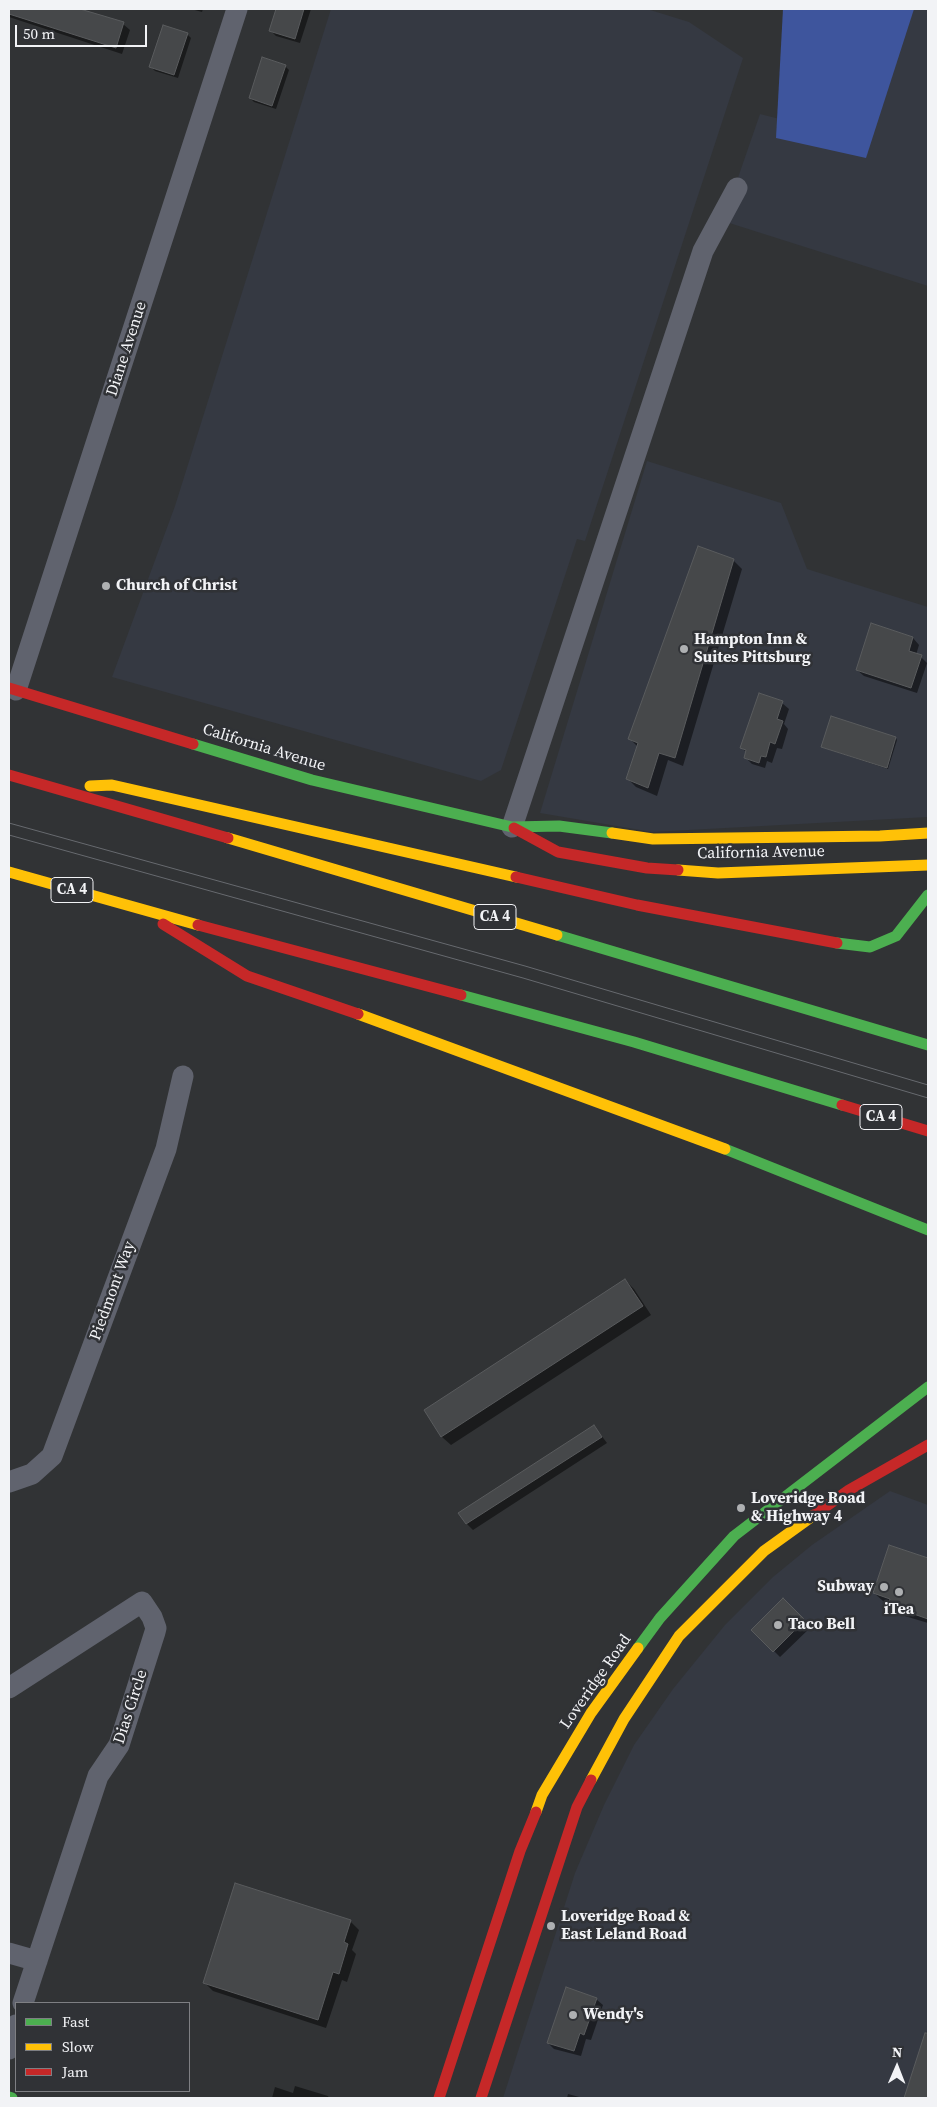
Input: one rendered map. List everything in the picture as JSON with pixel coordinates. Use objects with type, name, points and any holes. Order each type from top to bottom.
[{"type":"main road","name":"California Avenue","points":[[12,689],[312,780],[512,827],[559,826],[653,839],[880,836],[928,833]]},
{"type":"main road","name":"CA 4","points":[[9,775],[928,1045]]},
{"type":"main road","points":[[61,789],[112,785],[637,905],[774,931],[821,942],[870,947],[896,936],[928,895]]},
{"type":"main road","name":"California Avenue","points":[[512,827],[558,852],[646,868],[718,873],[928,865]]},
{"type":"main road","name":"CA 4","points":[[9,872],[634,1042],[928,1132]]},
{"type":"main road","points":[[136,908],[247,976],[419,1035],[767,1165],[928,1230]]},
{"type":"main road","name":"Loveridge Road","points":[[440,2098],[479,1972],[529,1827],[542,1795],[591,1713],[660,1618],[734,1536],[928,1387]]},
{"type":"main road","points":[[482,2098],[577,1807],[624,1719],[680,1636],[764,1551],[849,1490],[928,1445]]},
{"type":"street","name":"Diane Avenue","points":[[12,689],[237,9]]},
{"type":"street","points":[[512,827],[703,251],[737,188]]},
{"type":"street","name":"Piedmont Way","points":[[9,1482],[32,1474],[52,1456],[166,1149],[183,1076]]},
{"type":"street","name":"Dias Circle","points":[[9,1688],[142,1602],[152,1618],[156,1628],[155,1632],[119,1745],[98,1776],[23,2002]]},
{"type":"street","points":[[9,1952],[37,1961]]},
{"type":"street","points":[[9,2049],[15,2028]]},
{"type":"shaded area","points":[[331,9],[647,9],[689,22],[743,58],[585,541],[577,539],[501,770],[481,781],[112,677],[175,506]]},
{"type":"shaded area","points":[[901,9],[928,9],[928,286],[723,221],[760,114],[855,138]]},
{"type":"shaded area","points":[[647,461],[781,503],[807,569],[928,607],[928,817],[652,832],[540,813]]},
{"type":"shaded area","points":[[890,1491],[928,1505],[928,2098],[503,2098],[575,1873],[604,1805],[634,1745],[673,1689],[725,1625],[773,1577],[812,1545]]},
{"type":"water","points":[[783,9],[914,9],[866,158],[776,138]]},
{"type":"building","points":[[9,9],[80,9],[124,22],[116,48],[9,14]]},
{"type":"building","points":[[276,9],[304,9],[295,39],[269,31]]},
{"type":"building","points":[[163,25],[188,33],[174,75],[149,67]]},
{"type":"building","points":[[262,57],[286,65],[272,106],[249,98]]},
{"type":"building","name":"Hampton Inn & Suites Pittsburg","points":[[698,546],[734,559],[675,758],[659,753],[648,788],[626,779],[638,743],[628,739]]},
{"type":"building","points":[[871,623],[913,637],[909,651],[922,655],[911,688],[856,670]]},
{"type":"building","points":[[759,693],[783,701],[777,719],[783,721],[775,744],[770,742],[766,757],[761,756],[759,763],[744,758],[746,750],[740,748]]},
{"type":"building","points":[[831,716],[896,737],[887,768],[821,747]]},
{"type":"building","points":[[625,1279],[643,1306],[441,1437],[424,1410]]},
{"type":"building","points":[[594,1425],[602,1437],[466,1524],[458,1513]]},
{"type":"building","points":[[889,1545],[928,1558],[928,1619],[888,1605],[890,1599],[873,1593]]},
{"type":"building","name":"Taco Bell","points":[[783,1598],[805,1620],[773,1652],[751,1630]]},
{"type":"building","points":[[235,1883],[351,1920],[344,1942],[348,1944],[339,1974],[333,1972],[318,2020],[203,1983]]},
{"type":"building","name":"Wendy's","points":[[566,1987],[597,1998],[584,2035],[580,2033],[574,2051],[547,2043]]},
{"type":"building","points":[[925,2033],[928,2033],[928,2098],[904,2098]]},
{"type":"tram line","points":[[9,823],[525,966],[928,1085]]},
{"type":"tram line","points":[[9,835],[523,978],[928,1098]]},
{"type":"traffic: fast","points":[[193,744],[312,780],[512,827],[559,826],[612,833]]},
{"type":"traffic: fast","points":[[837,943],[870,947],[896,936],[928,895]]},
{"type":"traffic: fast","points":[[557,935],[928,1045]]},
{"type":"traffic: fast","points":[[461,995],[634,1042],[842,1105]]},
{"type":"traffic: fast","points":[[725,1149],[928,1230]]},
{"type":"traffic: fast","points":[[638,1648],[660,1618],[734,1536],[928,1387]]},
{"type":"traffic: slow","points":[[90,786],[112,785],[516,877]]},
{"type":"traffic: slow","points":[[612,833],[653,839],[880,836],[928,833]]},
{"type":"traffic: slow","points":[[228,838],[557,935]]},
{"type":"traffic: slow","points":[[678,870],[718,873],[928,865]]},
{"type":"traffic: slow","points":[[9,872],[198,925]]},
{"type":"traffic: slow","points":[[358,1014],[725,1149]]},
{"type":"traffic: slow","points":[[591,1780],[624,1719],[679,1636],[764,1551],[814,1515]]},
{"type":"traffic: slow","points":[[536,1812],[542,1795],[591,1713],[638,1648]]},
{"type":"traffic: jam","points":[[9,688],[193,744]]},
{"type":"traffic: jam","points":[[9,775],[228,838]]},
{"type":"traffic: jam","points":[[514,828],[558,852],[647,868],[678,870]]},
{"type":"traffic: jam","points":[[516,877],[637,905],[837,943]]},
{"type":"traffic: jam","points":[[163,924],[247,976],[358,1014]]},
{"type":"traffic: jam","points":[[198,925],[461,995]]},
{"type":"traffic: jam","points":[[842,1105],[928,1131]]},
{"type":"traffic: jam","points":[[814,1515],[849,1490],[928,1445]]},
{"type":"traffic: jam","points":[[481,2098],[577,1807],[591,1780]]},
{"type":"traffic: jam","points":[[439,2098],[520,1851],[536,1812]]},
{"type":"place","name":"Church of Christ","points":[[106,586]]},
{"type":"place","name":"Hampton Inn & Suites Pittsburg","points":[[684,649]]},
{"type":"place","name":"Loveridge Road & Highway 4","points":[[741,1508]]},
{"type":"place","name":"Subway","points":[[884,1587]]},
{"type":"place","name":"iTea","points":[[899,1592]]},
{"type":"place","name":"Taco Bell","points":[[778,1625]]},
{"type":"place","name":"Loveridge Road & East Leland Road","points":[[551,1926]]},
{"type":"place","name":"Wendy's","points":[[573,2015]]}]
